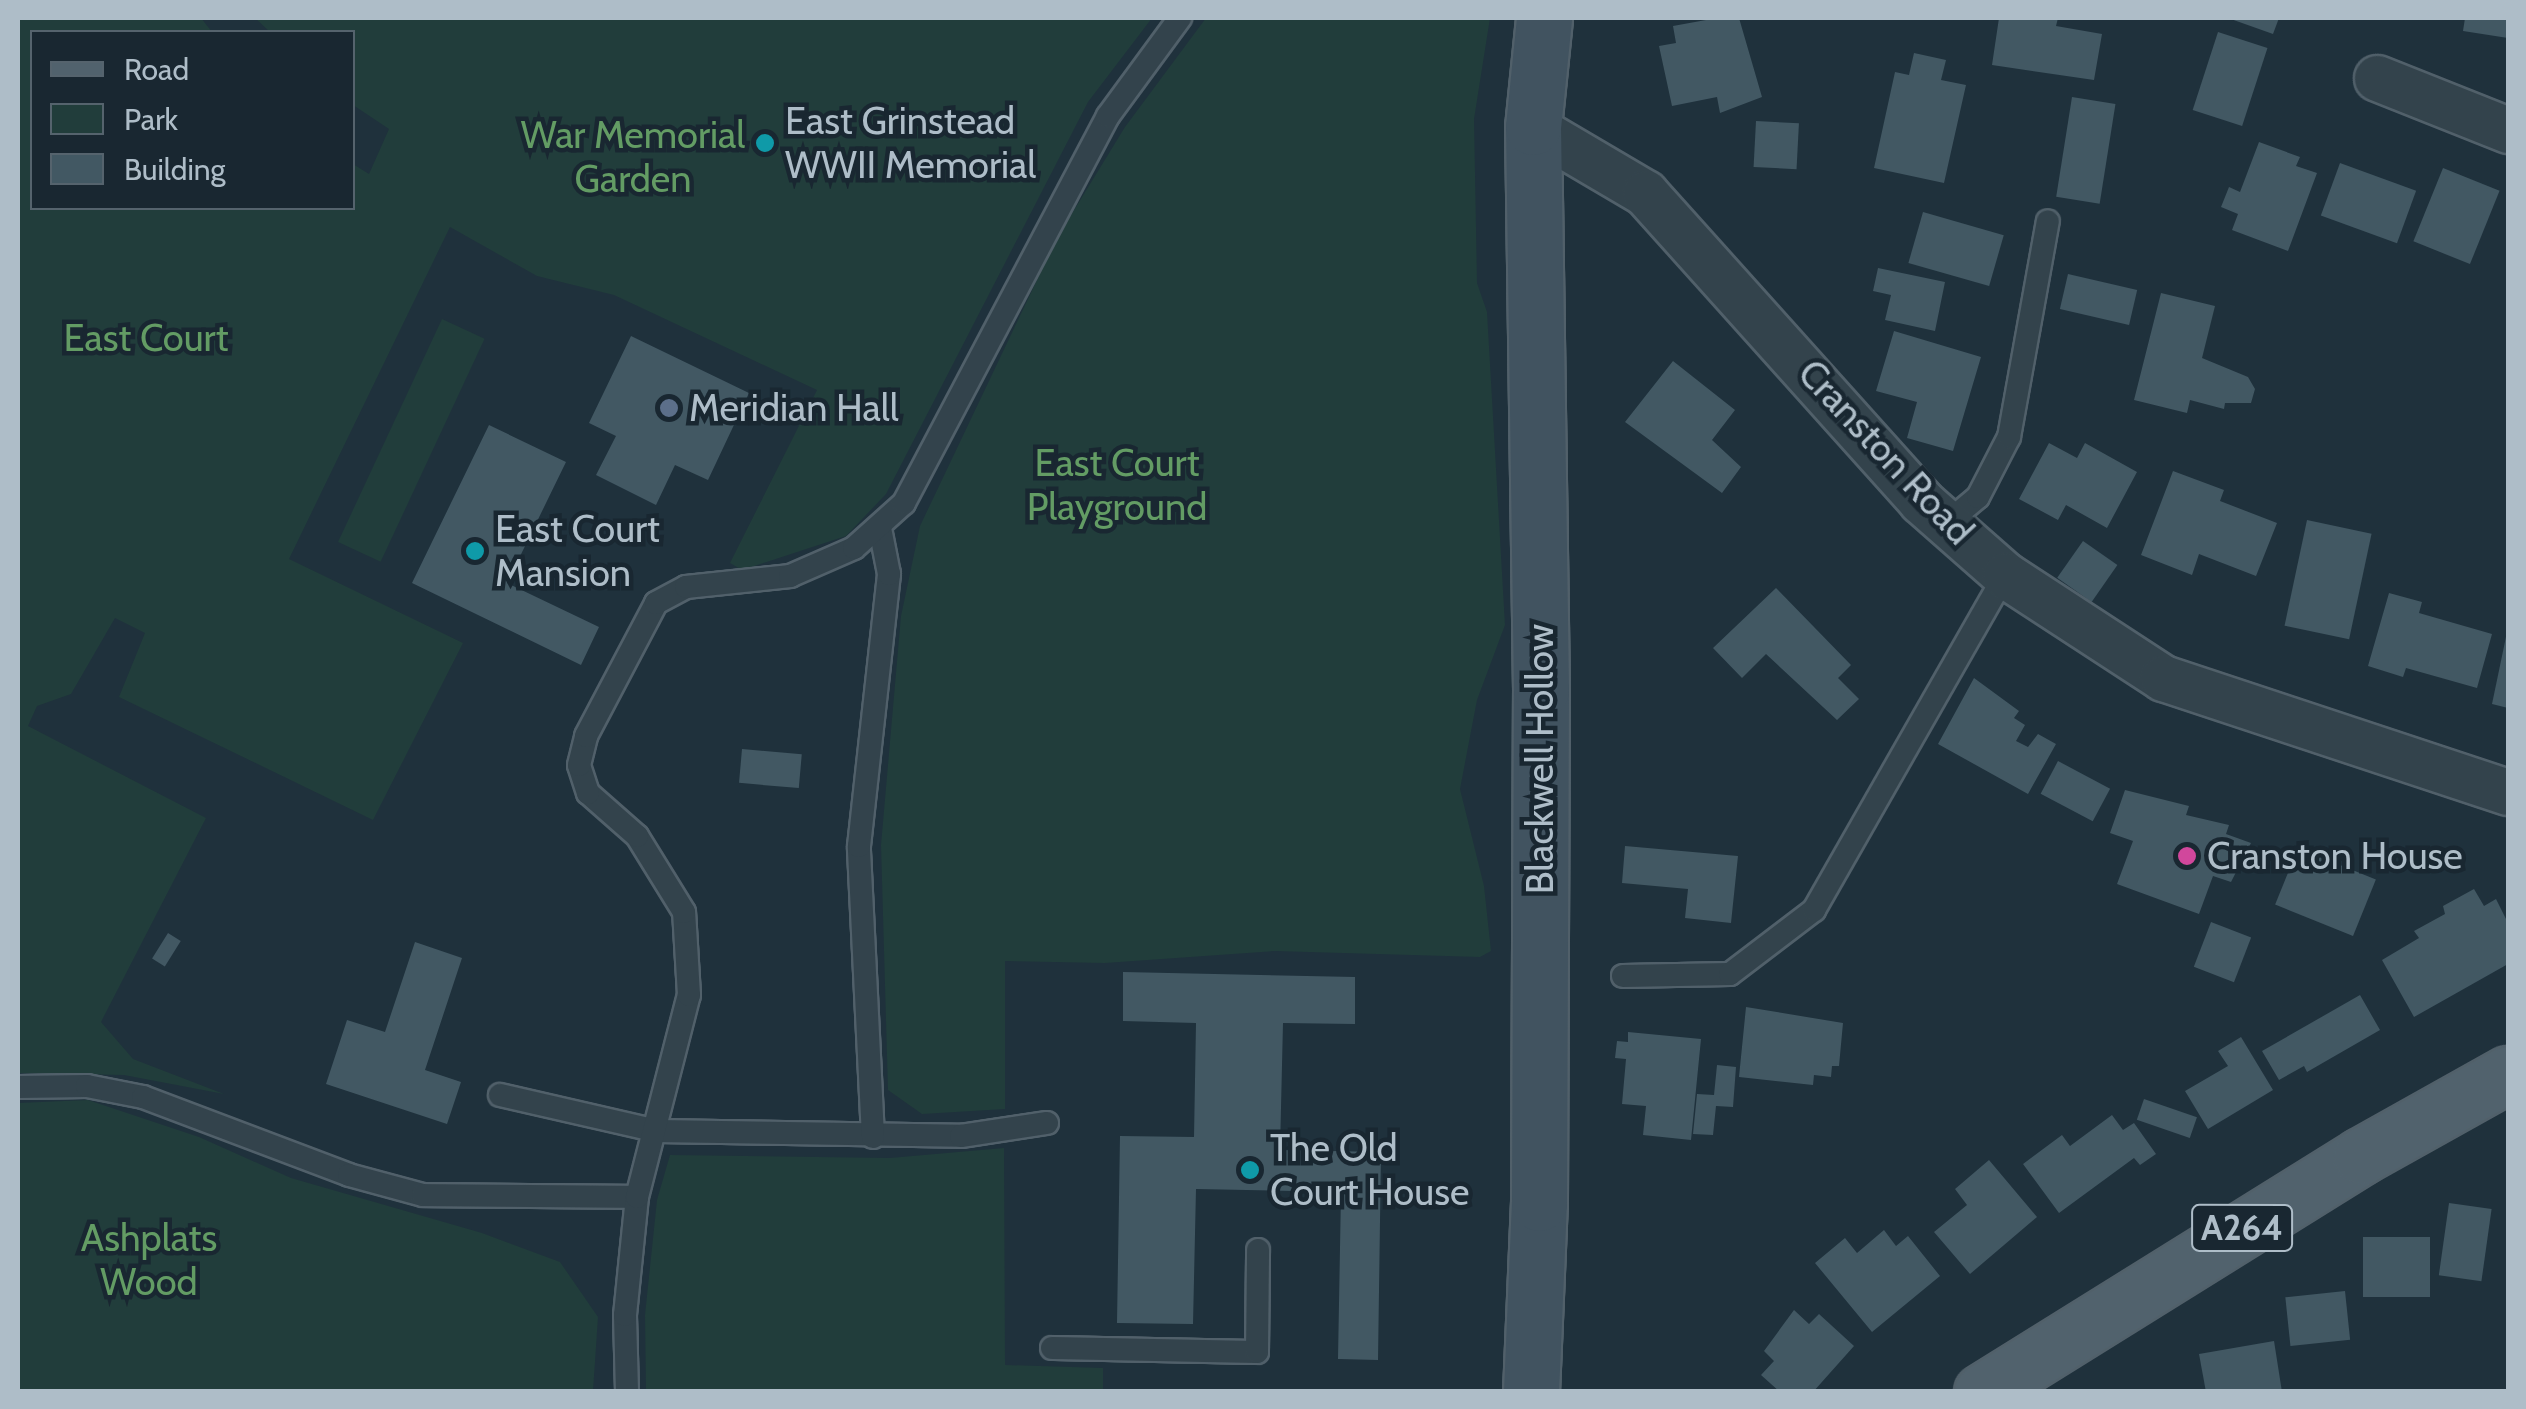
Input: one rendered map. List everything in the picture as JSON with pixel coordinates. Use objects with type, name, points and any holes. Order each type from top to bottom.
[{"type":"main road","name":"Blackwell Hollow","points":[[1532,1392],[1539,1203],[1540,769],[1534,127],[1544,18]]},
{"type":"main road","name":"A264","points":[[1982,1392],[2360,1156],[2508,1074]]},
{"type":"street","points":[[2377,78],[2508,130]]},
{"type":"street","name":"Cranston Road","points":[[1534,127],[1645,193],[1947,523],[2005,575],[2163,678],[2508,792]]},
{"type":"lane","points":[[626,1392],[625,1315],[637,1198],[689,995],[684,912],[638,836],[588,793],[580,766],[586,736],[656,604],[686,586],[790,576],[880,528],[904,503],[1108,116],[1180,18]]},
{"type":"lane","points":[[1947,523],[1978,497],[2009,437],[2048,221]]},
{"type":"lane","points":[[873,1136],[859,846],[889,574],[880,528]]},
{"type":"lane","points":[[1624,976],[1730,974],[1814,910],[2005,575]]},
{"type":"lane","points":[[18,1087],[88,1086],[143,1097],[349,1175],[423,1195],[637,1198]]},
{"type":"lane","points":[[500,1095],[657,1130],[962,1136],[1047,1123]]},
{"type":"lane","points":[[1052,1348],[1258,1352],[1258,1250]]},
{"type":"green space","points":[[18,18],[201,18],[210,30],[30,30],[30,210],[355,210],[355,165],[369,174],[389,129],[355,106],[355,30],[268,30],[255,18],[1152,18],[1088,102],[886,494],[846,536],[742,570],[730,563],[817,390],[614,295],[537,276],[450,227],[289,559],[463,643],[373,820],[119,697],[145,633],[115,618],[71,694],[37,706],[28,726],[206,818],[101,1022],[133,1059],[224,1094],[124,1075],[18,1073]]},
{"type":"green space","name":"East Court Playground","points":[[1206,18],[1490,18],[1474,119],[1477,283],[1487,312],[1505,625],[1477,700],[1460,789],[1484,886],[1491,951],[1480,957],[1275,951],[1105,963],[1005,961],[1005,1109],[922,1114],[888,1090],[881,845],[901,616],[920,526],[1057,238],[1125,127]]},
{"type":"green space","points":[[442,319],[485,339],[381,562],[338,542]]},
{"type":"green space","name":"Ashplats Wood","points":[[88,1100],[199,1137],[291,1178],[482,1233],[560,1262],[598,1317],[593,1391],[18,1391],[18,1103]]},
{"type":"green space","points":[[1004,1148],[1005,1365],[1103,1368],[1103,1391],[646,1391],[645,1315],[657,1200],[670,1155],[890,1158]]},
{"type":"building","points":[[1739,18],[1762,97],[1720,113],[1717,97],[1672,106],[1659,46],[1676,43],[1673,26]]},
{"type":"building","points":[[1999,18],[2058,18],[2056,26],[2102,34],[2094,80],[1992,65]]},
{"type":"building","points":[[2228,18],[2279,18],[2273,34]]},
{"type":"building","points":[[2465,18],[2508,18],[2508,38],[2463,31]]},
{"type":"building","points":[[2218,32],[2267,48],[2242,126],[2193,110]]},
{"type":"building","points":[[1914,53],[1946,60],[1941,80],[1966,85],[1944,183],[1874,168],[1895,72],[1909,75]]},
{"type":"building","points":[[2072,97],[2115,104],[2100,204],[2056,197]]},
{"type":"building","points":[[1756,121],[1799,123],[1797,169],[1754,167]]},
{"type":"building","points":[[2259,142],[2300,157],[2296,166],[2317,173],[2288,251],[2232,230],[2238,214],[2221,207],[2229,187],[2240,192]]},
{"type":"building","points":[[2340,163],[2416,191],[2397,243],[2321,216]]},
{"type":"building","points":[[2443,168],[2500,191],[2470,264],[2413,241]]},
{"type":"building","points":[[1923,212],[2004,235],[1989,286],[1908,263]]},
{"type":"building","points":[[1878,268],[1945,282],[1935,331],[1885,320],[1891,295],[1873,291]]},
{"type":"building","points":[[2068,274],[2137,290],[2129,325],[2060,309]]},
{"type":"building","points":[[2161,293],[2215,306],[2202,358],[2248,377],[2255,389],[2251,403],[2225,403],[2224,409],[2190,400],[2187,413],[2134,400]]},
{"type":"building","points":[[1894,331],[1981,357],[1953,451],[1907,438],[1917,402],[1876,391]]},
{"type":"building","name":"Meridian Hall","points":[[631,336],[749,393],[708,480],[675,465],[656,505],[596,475],[616,436],[589,423]]},
{"type":"building","points":[[1673,361],[1735,410],[1712,440],[1741,467],[1722,493],[1625,422]]},
{"type":"building","name":"East Court Mansion","points":[[489,425],[566,462],[507,583],[599,627],[581,665],[412,583]]},
{"type":"building","points":[[2049,443],[2077,458],[2085,443],[2137,472],[2107,528],[2066,505],[2058,520],[2019,499]]},
{"type":"building","points":[[2173,471],[2224,490],[2220,501],[2277,523],[2256,576],[2199,554],[2192,575],[2141,555]]},
{"type":"building","points":[[2307,520],[2372,534],[2349,639],[2285,626]]},
{"type":"building","points":[[2083,541],[2117,565],[2092,602],[2057,578]]},
{"type":"building","points":[[1776,588],[1851,665],[1838,678],[1859,699],[1837,720],[1766,654],[1742,678],[1713,648]]},
{"type":"building","points":[[2389,593],[2422,602],[2419,613],[2492,634],[2477,688],[2406,668],[2403,677],[2368,666]]},
{"type":"building","points":[[2508,632],[2508,708],[2492,704]]},
{"type":"building","points":[[1974,678],[2019,711],[2014,718],[2025,725],[2016,741],[2028,747],[2038,734],[2056,744],[2028,794],[1938,744]]},
{"type":"building","points":[[742,749],[802,754],[799,788],[739,783]]},
{"type":"building","points":[[2058,761],[2110,789],[2093,821],[2041,794]]},
{"type":"building","name":"Cranston House","points":[[2125,790],[2189,806],[2186,815],[2229,825],[2226,834],[2251,843],[2231,882],[2213,876],[2199,914],[2117,884],[2133,841],[2110,833]]},
{"type":"building","points":[[1625,846],[1738,856],[1731,923],[1685,918],[1688,889],[1622,883]]},
{"type":"building","points":[[2298,848],[2376,879],[2353,936],[2275,905]]},
{"type":"building","points":[[2474,889],[2484,906],[2496,899],[2508,923],[2508,964],[2414,1017],[2382,960],[2419,938],[2414,931],[2445,914],[2443,906]]},
{"type":"building","points":[[2211,922],[2251,937],[2234,982],[2194,967]]},
{"type":"building","points":[[168,933],[181,941],[165,966],[152,958]]},
{"type":"building","points":[[415,942],[462,958],[425,1070],[461,1082],[447,1124],[326,1084],[347,1020],[385,1032]]},
{"type":"building","name":"The Old Court House","points":[[1123,972],[1355,977],[1355,1024],[1283,1023],[1280,1150],[1381,1152],[1378,1360],[1338,1359],[1341,1192],[1196,1189],[1193,1324],[1117,1323],[1120,1136],[1194,1137],[1196,1023],[1123,1021]]},
{"type":"building","points":[[2360,995],[2380,1030],[2307,1072],[2304,1066],[2279,1080],[2262,1051]]},
{"type":"building","points":[[1746,1007],[1843,1023],[1839,1066],[1832,1066],[1831,1077],[1814,1075],[1813,1085],[1739,1077]]},
{"type":"building","points":[[1628,1032],[1701,1039],[1691,1140],[1643,1135],[1646,1106],[1622,1104],[1626,1059],[1615,1058],[1617,1041],[1628,1042]]},
{"type":"building","points":[[2241,1037],[2273,1090],[2208,1129],[2185,1091],[2228,1066],[2218,1051]]},
{"type":"building","points":[[1717,1065],[1736,1067],[1733,1107],[1716,1106],[1713,1135],[1693,1134],[1697,1094],[1714,1095]]},
{"type":"building","points":[[2144,1099],[2197,1117],[2190,1138],[2137,1120]]},
{"type":"building","points":[[2112,1115],[2123,1130],[2134,1123],[2156,1154],[2140,1165],[2134,1158],[2059,1213],[2023,1164],[2062,1135],[2070,1146]]},
{"type":"building","points":[[1989,1160],[2037,1217],[1970,1274],[1934,1232],[1967,1205],[1955,1189]]},
{"type":"building","points":[[2449,1203],[2492,1209],[2481,1281],[2439,1275]]},
{"type":"building","points":[[1884,1230],[1896,1246],[1908,1236],[1940,1276],[1872,1332],[1815,1263],[1845,1238],[1857,1253]]},
{"type":"building","points":[[2363,1237],[2430,1237],[2430,1297],[2363,1297]]},
{"type":"building","points":[[2345,1291],[2350,1340],[2290,1346],[2285,1297]]},
{"type":"building","points":[[1794,1310],[1809,1324],[1819,1314],[1854,1346],[1813,1392],[1780,1392],[1761,1375],[1774,1361],[1764,1351]]},
{"type":"building","points":[[2274,1341],[2282,1392],[2206,1392],[2199,1354]]},
{"type":"place","name":"East Grinstead WWII Memorial","points":[[765,143]]},
{"type":"place","name":"Meridian Hall","points":[[669,408]]},
{"type":"place","name":"East Court Mansion","points":[[475,551]]},
{"type":"place","name":"Cranston House","points":[[2187,856]]},
{"type":"place","name":"The Old Court House","points":[[1250,1170]]},
{"type":"park label","name":"War Memorial Garden","points":[[633,157]]},
{"type":"park label","name":"East Court","points":[[146,338]]}]
